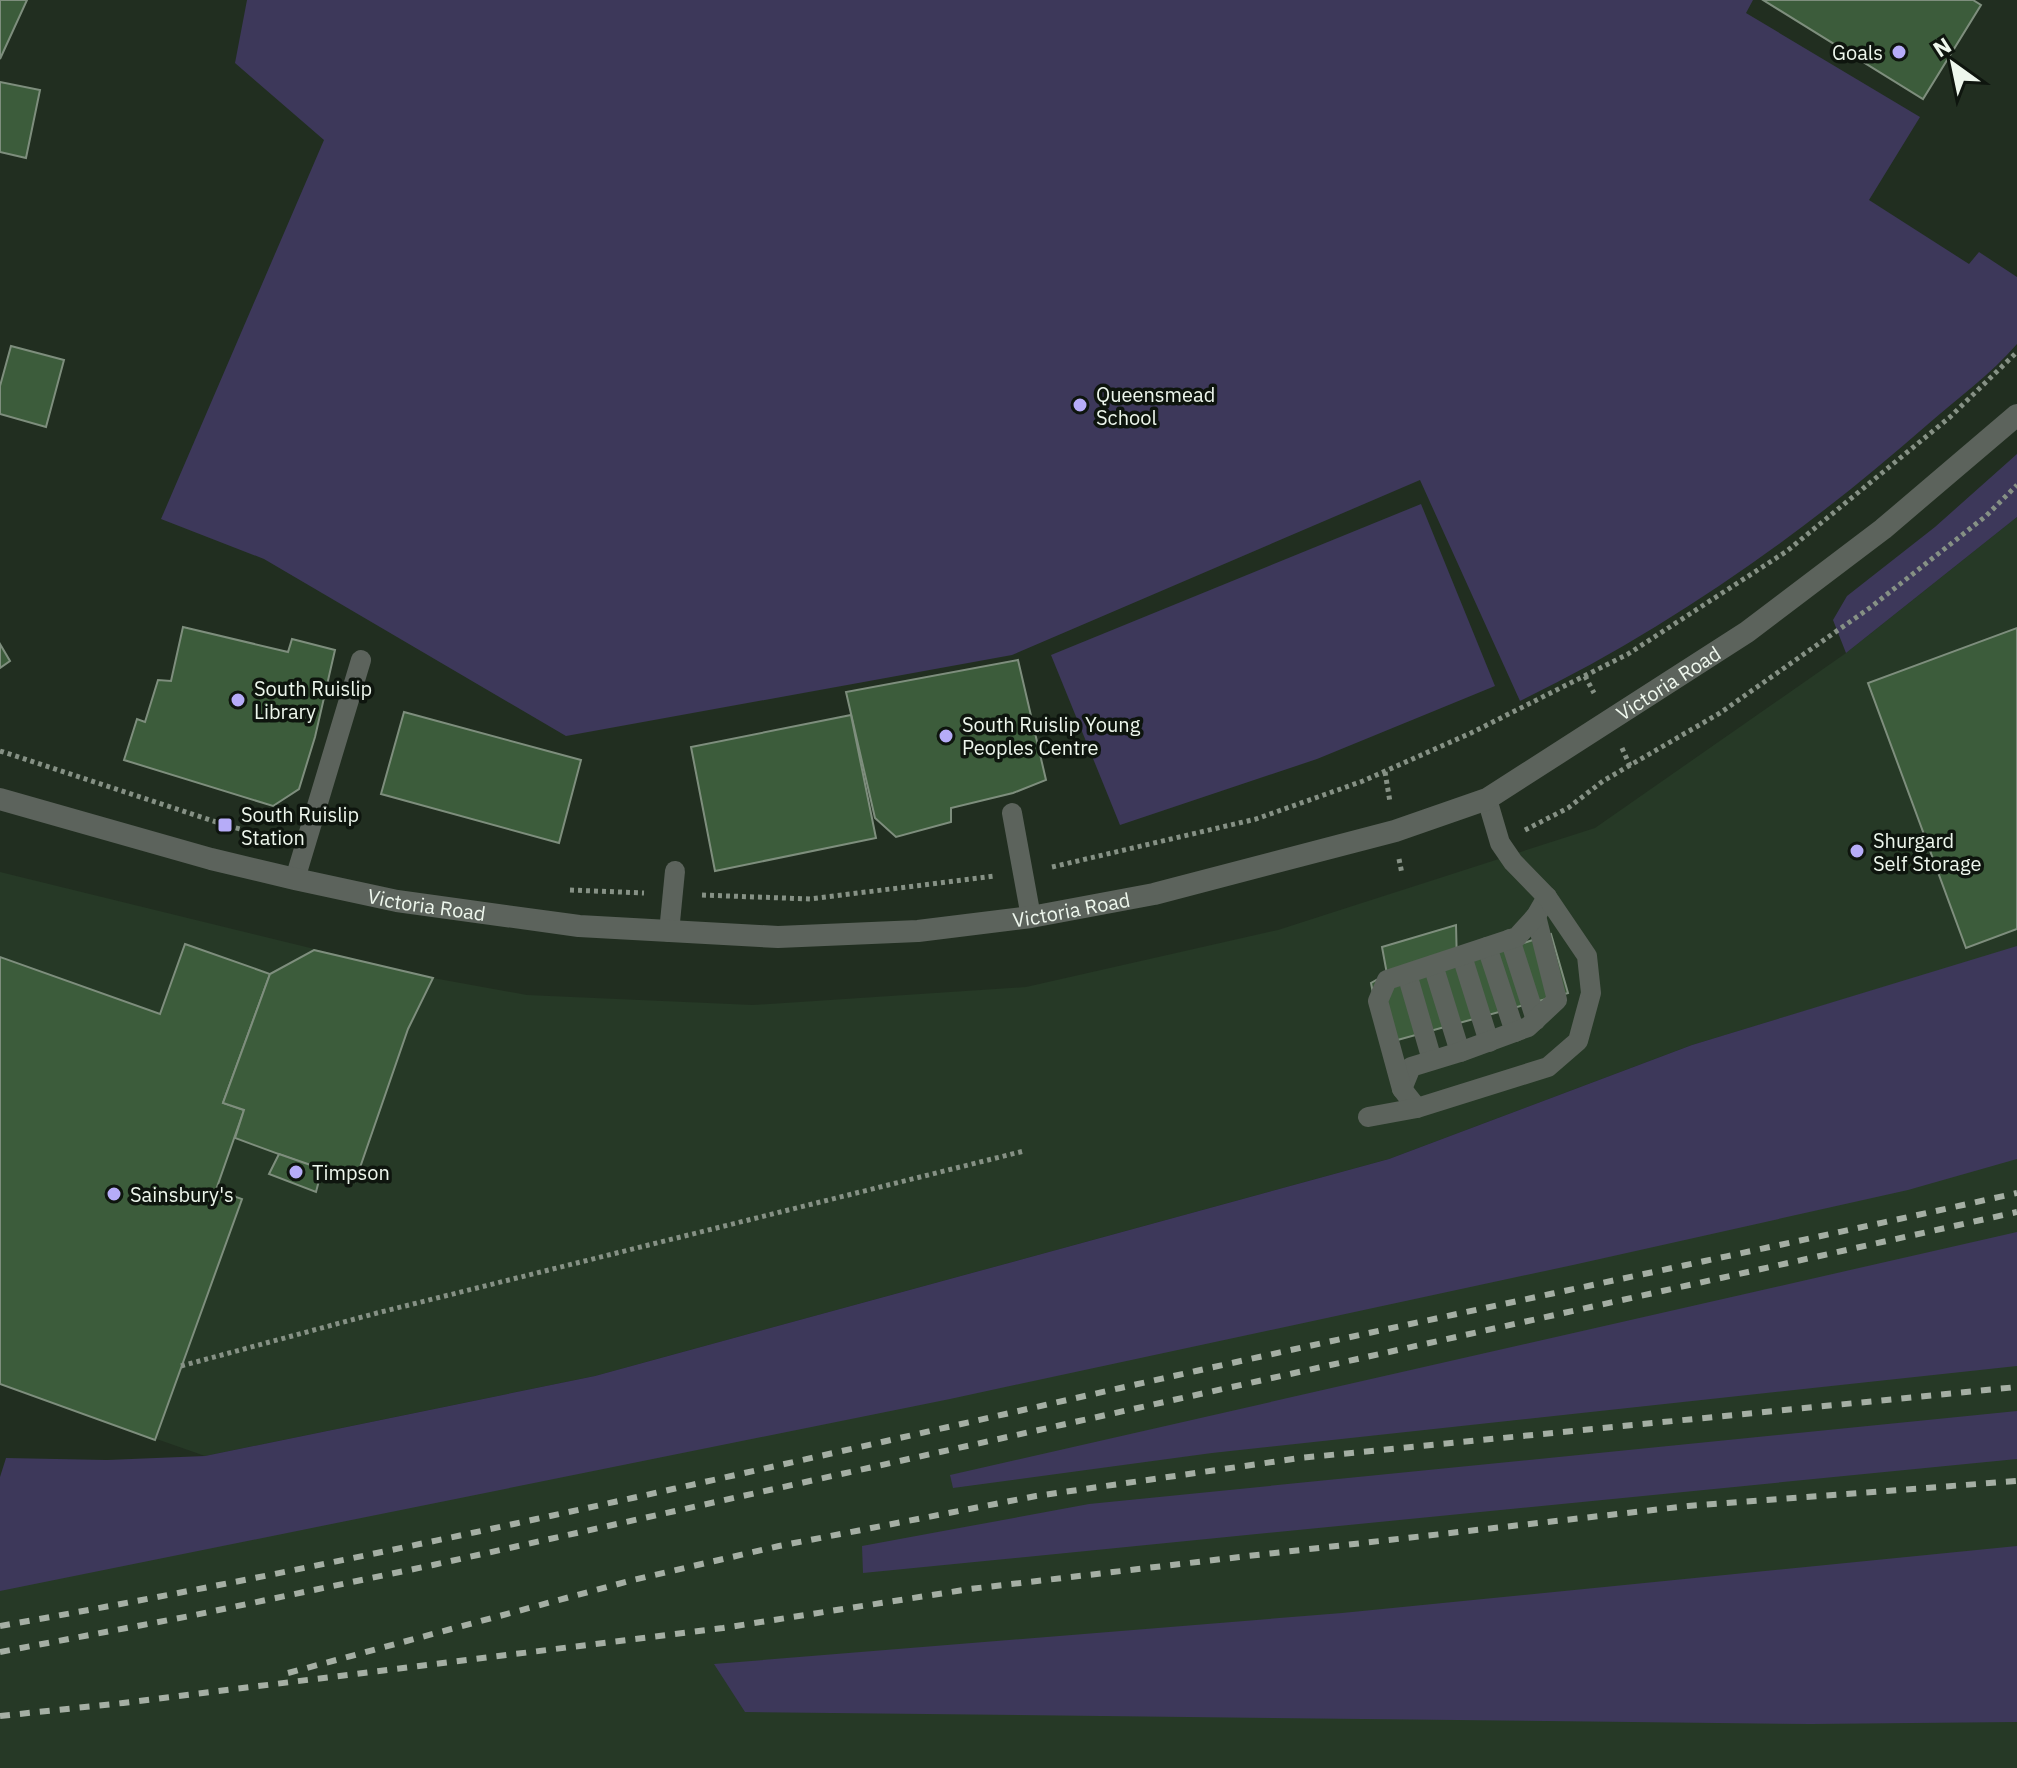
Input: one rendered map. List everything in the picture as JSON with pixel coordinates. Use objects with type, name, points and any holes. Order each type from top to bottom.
[{"type":"street","name":"Victoria Road","points":[[0,799],[211,859],[295,879],[397,901],[579,926],[778,937],[918,931],[1031,917],[1154,894],[1399,830],[1487,799],[1747,632],[1883,529],[2017,415]]},
{"type":"lane","points":[[295,879],[361,660]]},
{"type":"lane","points":[[1368,1117],[1417,1108],[1548,1067],[1578,1041],[1591,993],[1587,956],[1547,897],[1513,862],[1500,843],[1487,799]]},
{"type":"lane","points":[[1012,813],[1031,917]]},
{"type":"lane","points":[[669,932],[675,871]]},
{"type":"lane","points":[[1417,1108],[1402,1089],[1378,1001],[1387,980],[1517,937],[1536,916],[1547,897]]},
{"type":"lane","points":[[1402,1089],[1411,1067],[1528,1027],[1557,1000],[1536,916]]},
{"type":"lane","points":[[1510,939],[1536,1020]]},
{"type":"lane","points":[[1487,947],[1515,1032]]},
{"type":"lane","points":[[1462,956],[1489,1042]]},
{"type":"lane","points":[[1433,965],[1460,1052]]},
{"type":"lane","points":[[1407,974],[1432,1060]]},
{"type":"path","points":[[566,890],[810,899],[1023,872],[1256,819],[1363,781],[1471,733],[1628,654],[1787,551],[1950,417],[2017,352]]},
{"type":"path","points":[[1500,843],[1568,808],[1603,781],[1720,713],[1871,607],[1986,516],[2017,485]]},
{"type":"path","points":[[0,751],[225,825],[304,846]]},
{"type":"path","points":[[181,1366],[377,1313],[1024,1151]]},
{"type":"shaded area","name":"Queensmead School","points":[[247,0],[1753,0],[1746,13],[1920,117],[1869,200],[1969,264],[1979,252],[2017,277],[2017,344],[1985,376],[1880,465],[1783,541],[1629,643],[1520,701],[1420,480],[1012,655],[566,736],[264,559],[161,519],[324,140],[235,63]]},
{"type":"shaded area","points":[[2017,454],[2017,517],[1846,653],[1833,620],[1847,596],[1935,527]]},
{"type":"shaded area","points":[[1421,504],[1495,686],[1317,759],[1120,825],[1051,655]]},
{"type":"shaded area","points":[[2017,517],[2017,947],[1692,1045],[1389,1159],[595,1376],[205,1456],[0,1384],[0,872],[433,978],[527,995],[753,1005],[1026,987],[1278,930],[1595,828],[1846,653]]},
{"type":"shaded area","points":[[2017,946],[2017,1159],[1908,1190],[950,1399],[0,1591],[0,1477],[6,1458],[107,1460],[205,1456],[595,1376],[1389,1159],[1692,1045]]},
{"type":"shaded area","points":[[2017,1101],[2017,1768],[0,1768],[0,1522]]},
{"type":"shaded area","points":[[2017,1232],[2017,1366],[1212,1453],[953,1488],[950,1475]]},
{"type":"shaded area","points":[[2017,1411],[2017,1459],[863,1573],[862,1546],[1089,1504]]},
{"type":"shaded area","points":[[2017,1546],[2017,1722],[1811,1724],[745,1712],[714,1664],[1342,1613]]},
{"type":"building","points":[[0,0],[27,0],[0,59]]},
{"type":"building","name":"Goals","points":[[1763,0],[1973,0],[1981,5],[1923,99]]},
{"type":"building","points":[[0,82],[40,90],[26,158],[0,152]]},
{"type":"building","points":[[11,346],[64,360],[46,427],[0,414],[0,386]]},
{"type":"building","name":"South Ruislip Library","points":[[183,627],[288,652],[292,639],[335,650],[315,737],[299,789],[273,806],[124,760],[137,719],[145,722],[158,680],[171,681]]},
{"type":"building","points":[[2017,628],[2017,929],[1966,948],[1868,683]]},
{"type":"building","points":[[0,644],[10,661],[0,668]]},
{"type":"building","name":"South Ruislip Young Peoples Centre","points":[[1018,660],[1046,780],[1013,793],[951,808],[951,822],[896,837],[875,818],[846,692]]},
{"type":"building","points":[[404,712],[581,760],[559,843],[381,794]]},
{"type":"building","points":[[851,715],[876,838],[715,871],[691,747]]},
{"type":"building","points":[[1456,925],[1457,965],[1551,934],[1568,993],[1383,1044],[1371,983],[1387,974],[1382,947]]},
{"type":"building","name":"Sainsbury's","points":[[185,944],[270,974],[223,1103],[244,1110],[216,1190],[242,1199],[155,1440],[0,1384],[0,957],[160,1014]]},
{"type":"building","points":[[314,950],[433,978],[408,1029],[355,1182],[235,1138],[244,1110],[223,1103],[270,974]]},
{"type":"building","name":"Timpson","points":[[279,1154],[322,1169],[316,1192],[269,1174]]},
{"type":"railway","points":[[0,1626],[450,1538],[1298,1348],[2017,1193]]},
{"type":"railway","points":[[0,1652],[433,1565],[2017,1212]]},
{"type":"railway","points":[[288,1673],[633,1580],[779,1546],[1036,1496],[1300,1458],[2017,1387]]},
{"type":"railway","points":[[0,1716],[723,1628],[970,1589],[1248,1556],[1688,1506],[2017,1481]]},
{"type":"place","name":"Goals","points":[[1899,52]]},
{"type":"place","name":"Queensmead School","points":[[1080,405]]},
{"type":"place","name":"South Ruislip Library","points":[[238,700]]},
{"type":"place","name":"South Ruislip Young Peoples Centre","points":[[946,736]]},
{"type":"place","name":"South Ruislip Station","points":[[225,825]]},
{"type":"place","name":"Shurgard Self Storage","points":[[1857,851]]},
{"type":"place","name":"Timpson","points":[[296,1172]]},
{"type":"place","name":"Sainsbury's","points":[[114,1194]]}]
